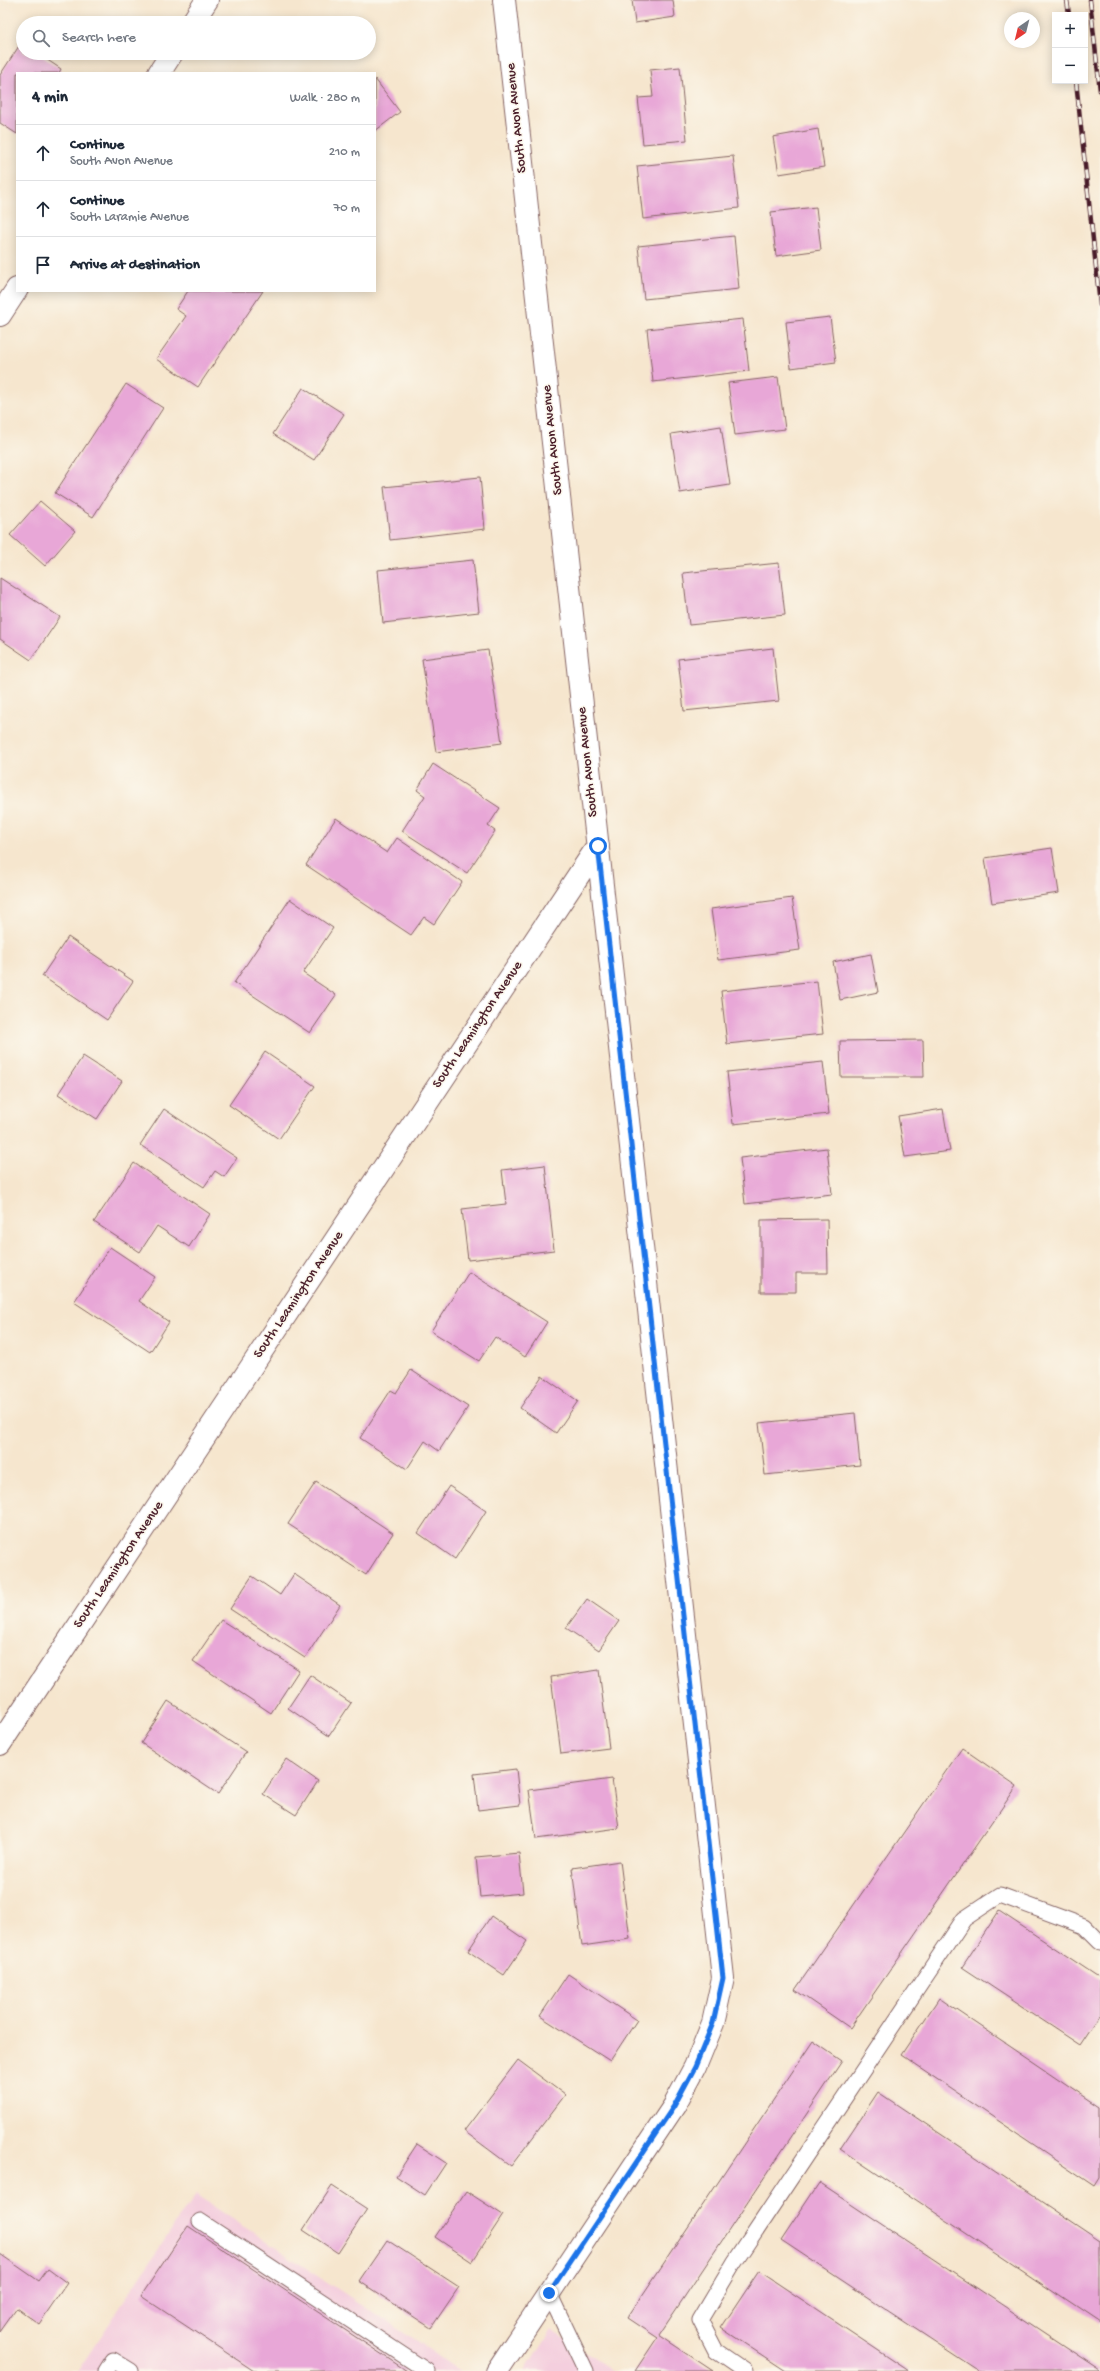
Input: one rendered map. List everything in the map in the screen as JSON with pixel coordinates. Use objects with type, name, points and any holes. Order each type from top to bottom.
[{"type":"street","points":[[197,16],[207,0]]},
{"type":"street","name":"South Avon Avenue","points":[[497,2371],[674,2106],[695,2067],[713,2023],[723,1978],[504,0]]},
{"type":"street","points":[[160,72],[167,60]]},
{"type":"street","points":[[0,315],[16,291]]},
{"type":"street","name":"South Leamington Avenue","points":[[0,1744],[598,846]]},
{"type":"lane","points":[[745,2371],[716,2351],[700,2320],[734,2263],[964,1919],[1000,1895],[1084,1926],[1100,1942]]},
{"type":"lane","points":[[200,2221],[427,2371]]},
{"type":"lane","points":[[549,2293],[586,2371]]},
{"type":"lane","points":[[106,2371],[113,2360],[131,2371]]},
{"type":"shaded area","points":[[195,2194],[461,2371],[78,2371]]},
{"type":"shaded area","points":[[552,2330],[613,2371],[526,2371]]},
{"type":"building","points":[[632,0],[673,0],[675,17],[635,23]]},
{"type":"building","points":[[16,51],[16,60],[48,60],[61,69],[60,72],[16,72],[16,133],[0,123],[0,75]]},
{"type":"building","points":[[680,67],[687,140],[643,144],[638,98],[653,97],[650,70]]},
{"type":"building","points":[[376,80],[400,112],[376,130]]},
{"type":"building","points":[[818,129],[824,167],[779,174],[773,137]]},
{"type":"building","points":[[733,156],[739,208],[643,219],[637,166]]},
{"type":"building","points":[[816,207],[821,250],[776,256],[771,212]]},
{"type":"building","points":[[734,236],[739,289],[644,299],[638,246]]},
{"type":"building","points":[[187,292],[262,292],[198,387],[156,359],[186,316],[176,309]]},
{"type":"building","points":[[830,317],[836,362],[791,368],[786,322]]},
{"type":"building","points":[[743,319],[749,371],[653,382],[647,329]]},
{"type":"building","points":[[778,377],[785,429],[735,435],[728,383]]},
{"type":"building","points":[[126,384],[163,408],[93,517],[55,493]]},
{"type":"building","points":[[303,388],[344,414],[314,460],[273,434]]},
{"type":"building","points":[[721,426],[730,485],[680,493],[671,434]]},
{"type":"building","points":[[480,477],[485,529],[390,540],[384,487]]},
{"type":"building","points":[[40,501],[75,531],[45,566],[10,535]]},
{"type":"building","points":[[473,560],[479,612],[383,623],[378,570]]},
{"type":"building","points":[[779,563],[785,615],[689,625],[683,573]]},
{"type":"building","points":[[0,578],[60,617],[31,660],[0,639]]},
{"type":"building","points":[[773,648],[779,701],[684,711],[678,659]]},
{"type":"building","points":[[488,650],[502,743],[436,752],[422,659]]},
{"type":"building","points":[[433,764],[500,808],[488,826],[495,831],[467,873],[402,831],[425,796],[417,790]]},
{"type":"building","points":[[336,818],[387,853],[397,838],[462,882],[434,924],[424,917],[411,935],[306,865]]},
{"type":"building","points":[[1052,848],[1059,893],[992,903],[985,858]]},
{"type":"building","points":[[792,898],[800,950],[718,960],[711,909]]},
{"type":"building","points":[[290,899],[333,928],[303,973],[336,995],[310,1033],[234,983]]},
{"type":"building","points":[[68,937],[133,981],[107,1020],[42,976]]},
{"type":"building","points":[[871,954],[878,992],[840,1000],[833,962]]},
{"type":"building","points":[[817,981],[823,1034],[727,1044],[721,991]]},
{"type":"building","points":[[923,1040],[924,1077],[841,1077],[840,1041]]},
{"type":"building","points":[[265,1052],[315,1086],[279,1139],[229,1105]]},
{"type":"building","points":[[83,1056],[122,1081],[97,1119],[58,1094]]},
{"type":"building","points":[[823,1062],[829,1114],[733,1124],[727,1072]]},
{"type":"building","points":[[164,1109],[237,1158],[224,1177],[215,1171],[204,1187],[140,1145]]},
{"type":"building","points":[[943,1109],[950,1151],[905,1157],[898,1116]]},
{"type":"building","points":[[827,1148],[832,1194],[745,1204],[740,1158]]},
{"type":"building","points":[[134,1163],[210,1214],[189,1247],[157,1226],[140,1252],[94,1222]]},
{"type":"building","points":[[545,1165],[554,1250],[468,1260],[462,1209],[506,1204],[502,1170]]},
{"type":"building","points":[[827,1219],[828,1273],[796,1273],[796,1292],[761,1292],[761,1220]]},
{"type":"building","points":[[110,1247],[155,1277],[139,1301],[169,1322],[150,1352],[74,1302]]},
{"type":"building","points":[[469,1272],[547,1322],[525,1357],[495,1337],[479,1361],[431,1331]]},
{"type":"building","points":[[411,1370],[468,1407],[439,1451],[425,1441],[407,1469],[360,1438],[391,1390],[396,1393]]},
{"type":"building","points":[[542,1376],[578,1401],[556,1433],[520,1408]]},
{"type":"building","points":[[855,1413],[860,1465],[765,1475],[759,1423]]},
{"type":"building","points":[[316,1482],[393,1533],[366,1575],[288,1524]]},
{"type":"building","points":[[449,1486],[486,1511],[455,1559],[418,1533]]},
{"type":"building","points":[[294,1574],[340,1605],[305,1658],[230,1609],[252,1576],[280,1595]]},
{"type":"building","points":[[587,1599],[619,1621],[599,1650],[566,1628]]},
{"type":"building","points":[[221,1620],[299,1670],[271,1713],[193,1661]]},
{"type":"building","points":[[599,1670],[609,1748],[561,1754],[551,1677]]},
{"type":"building","points":[[310,1675],[351,1703],[329,1736],[288,1708]]},
{"type":"building","points":[[168,1701],[246,1752],[218,1794],[141,1743]]},
{"type":"building","points":[[962,1748],[1017,1786],[850,2028],[795,1990]]},
{"type":"building","points":[[286,1759],[318,1781],[296,1815],[263,1794]]},
{"type":"building","points":[[516,1769],[520,1805],[478,1810],[474,1774]]},
{"type":"building","points":[[612,1779],[619,1828],[536,1839],[529,1790]]},
{"type":"building","points":[[519,1853],[523,1893],[480,1897],[476,1857]]},
{"type":"building","points":[[620,1861],[630,1939],[582,1946],[572,1868]]},
{"type":"building","points":[[999,1911],[1100,1978],[1100,2015],[1080,2045],[962,1967]]},
{"type":"building","points":[[491,1916],[527,1941],[504,1975],[468,1951]]},
{"type":"building","points":[[568,1974],[637,2020],[610,2061],[540,2016]]},
{"type":"building","points":[[939,1998],[1100,2107],[1100,2178],[1095,2186],[901,2055]]},
{"type":"building","points":[[813,2041],[842,2061],[659,2335],[713,2371],[635,2371],[657,2338],[627,2318]]},
{"type":"building","points":[[518,2060],[565,2095],[511,2166],[464,2131]]},
{"type":"building","points":[[878,2092],[1100,2241],[1100,2323],[840,2149]]},
{"type":"building","points":[[417,2144],[446,2163],[425,2195],[396,2176]]},
{"type":"building","points":[[819,2183],[1100,2371],[979,2371],[781,2240]]},
{"type":"building","points":[[332,2186],[367,2209],[338,2253],[303,2230]]},
{"type":"building","points":[[466,2191],[503,2215],[472,2262],[435,2237]]},
{"type":"building","points":[[188,2226],[407,2371],[254,2371],[141,2296]]},
{"type":"building","points":[[387,2240],[459,2287],[431,2328],[359,2281]]},
{"type":"building","points":[[0,2254],[39,2281],[48,2269],[67,2283],[39,2324],[17,2308],[0,2332]]},
{"type":"building","points":[[759,2271],[909,2371],[786,2371],[721,2328]]},
{"type":"railway","points":[[1067,0],[1069,12]]},
{"type":"railway","points":[[1090,0],[1100,91]]},
{"type":"railway","points":[[1076,84],[1100,305]]},
{"type":"route","points":[[549,2293],[674,2106],[695,2067],[713,2023],[723,1978],[598,846]]}]
